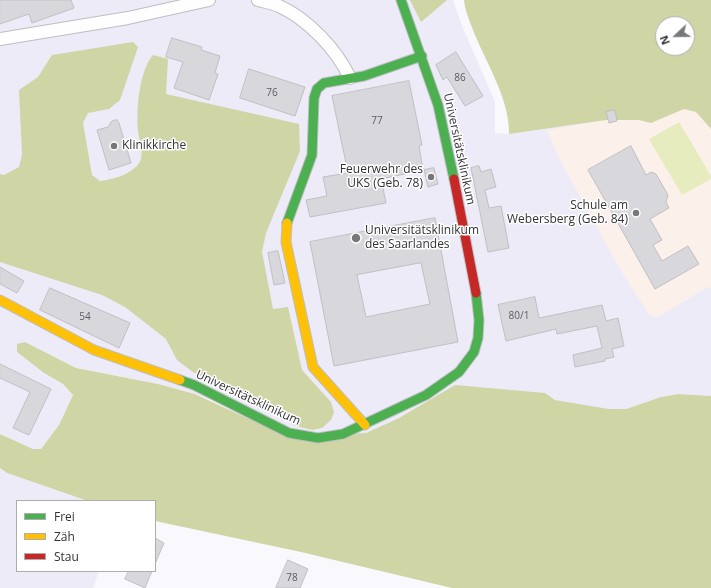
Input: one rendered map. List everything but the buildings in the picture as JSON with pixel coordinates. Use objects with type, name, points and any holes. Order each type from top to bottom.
[{"type":"street","points":[[0,39],[128,18],[209,0]]},
{"type":"street","points":[[258,0],[279,5],[308,25],[343,63],[350,78]]},
{"type":"street","name":"Universitätsklinikum","points":[[0,300],[94,350],[194,385],[289,433],[318,439],[342,434],[365,425],[409,404],[451,379],[467,362],[476,345],[478,317],[475,285],[444,127],[422,56],[401,0]]},
{"type":"street","points":[[365,425],[313,367],[286,242],[287,223],[312,155],[314,98],[317,88],[324,83],[364,76],[422,56]]},
{"type":"shaded area","name":"Universitätsklinikum des Saarlandes","points":[[0,0],[453,0],[463,28],[495,102],[495,133],[509,134],[606,120],[711,129],[711,396],[678,394],[661,397],[626,409],[609,409],[555,400],[545,393],[432,399],[399,418],[366,433],[336,443],[195,394],[158,384],[76,368],[25,342],[17,352],[44,373],[63,384],[73,395],[59,425],[41,449],[33,449],[0,434]]},
{"type":"shaded area","points":[[684,109],[696,112],[711,129],[711,288],[708,287],[658,317],[650,316],[621,271],[559,158],[547,130],[606,120],[639,120],[651,123]]},
{"type":"shaded area","points":[[0,468],[7,473],[85,500],[16,500],[16,572],[99,572],[93,588],[0,588]]},
{"type":"green space","points":[[410,0],[447,0],[421,22]]},
{"type":"green space","points":[[464,0],[711,0],[711,129],[696,112],[684,109],[651,123],[639,120],[606,120],[509,134],[506,109],[502,96],[468,18]]},
{"type":"green space","points":[[133,42],[138,47],[120,100],[109,109],[88,113],[83,123],[92,175],[100,181],[124,175],[139,164],[141,159],[141,149],[137,122],[138,102],[144,71],[153,55],[168,59],[166,94],[299,124],[300,151],[266,233],[262,252],[273,309],[288,307],[302,370],[331,402],[334,412],[331,420],[322,428],[312,430],[296,426],[193,372],[177,360],[166,339],[125,307],[102,295],[0,262],[0,174],[4,175],[19,167],[22,155],[19,90],[38,77],[52,55]]},
{"type":"green space","points":[[679,122],[711,176],[711,179],[682,195],[649,139]]},
{"type":"green space","points":[[25,342],[76,368],[158,384],[195,394],[288,437],[366,433],[399,418],[455,385],[545,393],[555,400],[609,409],[626,409],[661,397],[678,394],[711,396],[711,588],[452,588],[301,552],[156,521],[156,500],[85,500],[7,473],[0,468],[0,434],[33,449],[41,449],[59,425],[73,395],[63,384],[44,373],[17,352],[17,344]]},
{"type":"traffic: fast","points":[[401,0],[438,105],[454,179]]},
{"type":"traffic: fast","points":[[287,223],[312,155],[314,98],[317,89],[324,83],[364,76],[422,56]]},
{"type":"traffic: fast","points":[[180,380],[194,385],[289,433],[318,438],[343,434],[426,395],[459,372],[474,352],[478,338],[479,320],[476,293]]},
{"type":"traffic: slow","points":[[287,223],[286,242],[313,367],[365,425]]},
{"type":"traffic: slow","points":[[0,300],[94,350],[180,380]]},
{"type":"traffic: jam","points":[[454,179],[476,293]]},
{"type":"place","name":"Klinikkirche","points":[[114,146]]},
{"type":"place","name":"Feuerwehr des UKS (Geb. 78)","points":[[431,177]]},
{"type":"place","name":"Schule am Webersberg (Geb. 84)","points":[[636,213]]},
{"type":"place","name":"Universitätsklinikum des Saarlandes","points":[[356,238]]}]
